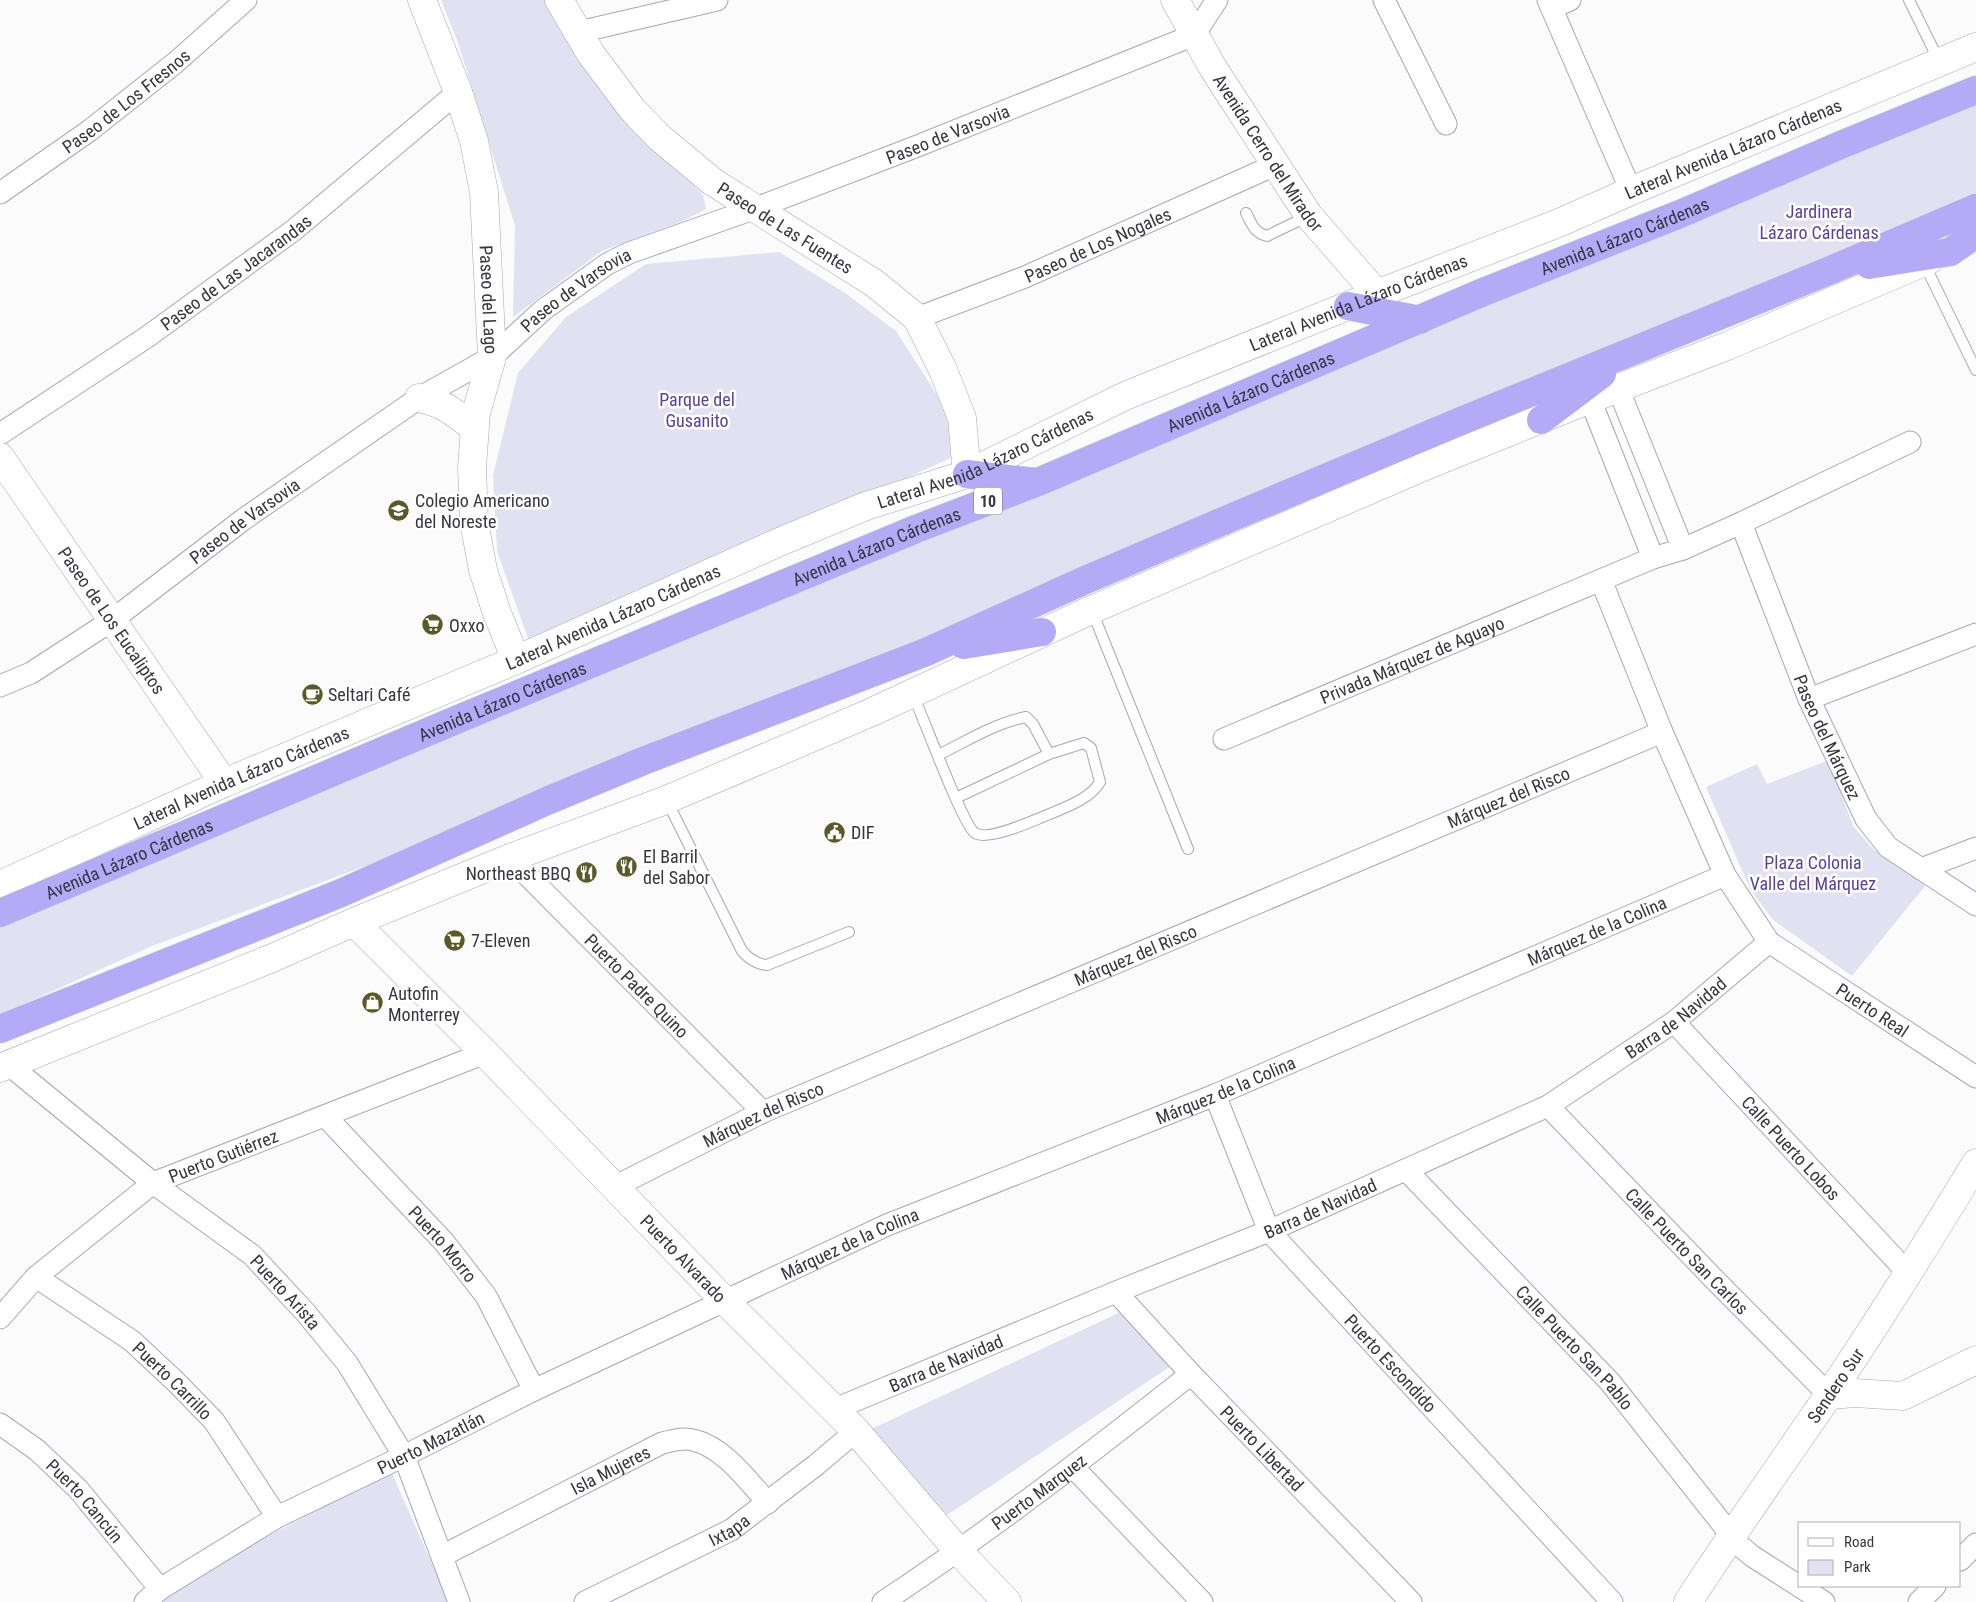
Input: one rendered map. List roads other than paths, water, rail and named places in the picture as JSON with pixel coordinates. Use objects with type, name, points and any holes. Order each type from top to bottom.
[{"type":"highway","name":"Avenida Lázaro Cárdenas","points":[[0,913],[916,528],[1038,482],[1481,293],[1680,214],[1843,144],[1976,90]]},
{"type":"highway","points":[[0,1029],[342,893],[549,800],[643,761],[926,652],[1083,581],[1976,208]]},
{"type":"highway","points":[[1826,272],[1950,252],[1976,234]]},
{"type":"highway","points":[[1348,306],[1420,320]]},
{"type":"highway","points":[[1541,420],[1634,351],[1663,338]]},
{"type":"highway","points":[[967,474],[1038,482]]},
{"type":"highway","points":[[926,652],[1042,632]]},
{"type":"main road","name":"Paseo del Lago","points":[[422,0],[458,92],[474,140],[484,192],[492,356],[476,413],[474,428],[472,468],[474,522],[483,570],[497,613],[516,660]]},
{"type":"main road","name":"Paseo de Las Fuentes","points":[[559,0],[591,54],[632,109],[659,137],[713,182],[874,283],[917,318],[943,370],[962,418],[967,474]]},
{"type":"main road","name":"Avenida Cerro del Mirador","points":[[1175,0],[1213,68],[1309,216],[1377,294]]},
{"type":"main road","name":"Lateral Avenida Lázaro Cárdenas","points":[[0,885],[224,783],[516,660],[784,540],[866,506],[967,474],[1125,396],[1561,222],[1976,47]]},
{"type":"main road","points":[[4,1066],[270,959],[354,922],[510,858],[666,800],[912,693],[1091,610],[1423,467],[1727,346],[1976,240]]},
{"type":"main road","points":[[419,398],[436,402],[450,409],[474,428]]},
{"type":"main road","name":"Paseo de Los Eucaliptos","points":[[0,458],[224,783]]},
{"type":"main road","name":"Puerto Alvarado","points":[[354,922],[485,1053],[725,1302],[835,1409],[959,1552],[1007,1602]]},
{"type":"main road","name":"Sendero Sur","points":[[1688,1602],[1731,1535],[1829,1395],[1909,1274],[1976,1163]]},
{"type":"main road","points":[[1829,1395],[1855,1393],[1903,1396],[1976,1360]]},
{"type":"street","name":"Paseo de Los Fresnos","points":[[0,193],[105,118],[175,63],[246,0]]},
{"type":"street","points":[[579,32],[717,0]]},
{"type":"street","points":[[1194,35],[1217,0]]},
{"type":"street","points":[[1384,0],[1446,124]]},
{"type":"street","points":[[1557,3],[1631,191]]},
{"type":"street","name":"Paseo de Varsovia","points":[[0,686],[31,673],[111,621],[244,519],[419,398],[492,356],[543,310],[607,264],[645,247],[756,208],[1194,35]]},
{"type":"street","name":"Paseo de Las Jacarandas","points":[[0,434],[147,337],[294,230],[458,92]]},
{"type":"street","name":"Paseo de Los Nogales","points":[[917,318],[1025,276],[1275,165]]},
{"type":"street","points":[[1618,388],[1682,549]]},
{"type":"street","points":[[1590,399],[1653,558]]},
{"type":"street","points":[[1741,523],[1910,442]]},
{"type":"street","name":"Privada Márquez de Aguayo","points":[[1224,739],[1600,580],[1653,558],[1682,549],[1741,523]]},
{"type":"street","name":"Paseo del Márquez","points":[[1741,523],[1809,699],[1866,819],[1888,847],[1976,905]]},
{"type":"street","points":[[1600,580],[1662,732],[1725,875],[1769,942]]},
{"type":"street","points":[[1809,699],[1976,634]]},
{"type":"street","name":"Márquez del Risco","points":[[614,1187],[764,1112],[1662,732]]},
{"type":"street","points":[[1921,869],[1976,848]]},
{"type":"street","name":"Puerto Padre Quino","points":[[510,858],[764,1112]]},
{"type":"street","name":"Márquez de la Colina","points":[[725,1302],[886,1225],[1214,1095],[1725,875]]},
{"type":"street","name":"Barra de Navidad","points":[[835,1409],[1116,1292],[1269,1231],[1548,1106],[1674,1022],[1769,942]]},
{"type":"street","name":"Puerto Real","points":[[1769,942],[1976,1077]]},
{"type":"street","name":"Calle Puerto Lobos","points":[[1674,1022],[1909,1274]]},
{"type":"street","name":"Puerto Gutiérrez","points":[[0,1318],[36,1277],[152,1183],[485,1053]]},
{"type":"street","name":"Puerto Arista","points":[[4,1066],[152,1183],[252,1255],[305,1312],[347,1363],[404,1456],[459,1602]]},
{"type":"street","name":"Puerto Escondido","points":[[1214,1095],[1269,1231],[1612,1602]]},
{"type":"street","name":"Calle Puerto San Carlos","points":[[1548,1106],[1711,1276],[1829,1395]]},
{"type":"street","name":"Puerto Morro","points":[[325,1116],[444,1242],[486,1296],[534,1390]]},
{"type":"street","name":"Calle Puerto San Pablo","points":[[1406,1170],[1610,1382],[1731,1535],[1752,1556],[1798,1585]]},
{"type":"street","name":"Puerto Carrillo","points":[[36,1277],[132,1342],[176,1382],[214,1421],[277,1517]]},
{"type":"street","name":"Puerto Libertad","points":[[1116,1292],[1191,1374],[1411,1602]]},
{"type":"street","name":"Puerto Mazatlán","points":[[152,1595],[277,1517],[404,1456],[534,1390],[725,1302]]},
{"type":"street","name":"Puerto Marquez","points":[[884,1602],[959,1552],[1073,1468],[1191,1374]]},
{"type":"street","name":"Puerto Cancún","points":[[0,1424],[37,1450],[78,1489],[152,1595]]},
{"type":"street","name":"Ixtapa","points":[[585,1602],[731,1530],[768,1503],[856,1432]]},
{"type":"street","name":"Isla Mujeres","points":[[442,1556],[662,1443],[680,1439],[693,1440],[718,1453],[768,1503]]},
{"type":"street","points":[[1073,1468],[1202,1602]]},
{"type":"street","points":[[1961,1559],[1976,1544]]},
{"type":"street","name":"Calle Puerto San Pablo","points":[[1801,1587],[1824,1602]]},
{"type":"street","points":[[1919,1602],[1934,1587]]},
{"type":"lane","points":[[1909,0],[1939,62]]},
{"type":"lane","points":[[1246,213],[1254,230],[1267,236],[1309,216]]},
{"type":"lane","points":[[1924,262],[1976,370]]},
{"type":"lane","points":[[1091,610],[1188,849]]},
{"type":"lane","points":[[912,693],[966,822],[974,833],[981,836],[1020,826],[1056,811],[1095,791],[1100,782],[1091,748],[1084,742],[1049,754],[956,798]]},
{"type":"lane","points":[[938,755],[997,725],[1026,717],[1033,724],[1049,754]]},
{"type":"lane","points":[[666,800],[742,951],[752,960],[767,965],[849,932]]},
{"type":"place","name":"Colegio Americano del Noreste","points":[[399,510]]},
{"type":"place","name":"Oxxo","points":[[433,625]]},
{"type":"place","name":"Seltari Café","points":[[312,694]]},
{"type":"place","name":"DIF","points":[[835,832]]},
{"type":"place","name":"El Barril del Sabor","points":[[627,866]]},
{"type":"place","name":"Northeast BBQ","points":[[587,873]]},
{"type":"place","name":"7-Eleven","points":[[455,940]]},
{"type":"place","name":"Autofin Monterrey","points":[[372,1003]]},
{"type":"park label","name":"Jardinera Lázaro Cárdenas","points":[[1819,221]]},
{"type":"park label","name":"Parque del Gusanito","points":[[697,409]]},
{"type":"park label","name":"Plaza Colonia Valle del Márquez","points":[[1813,872]]}]
